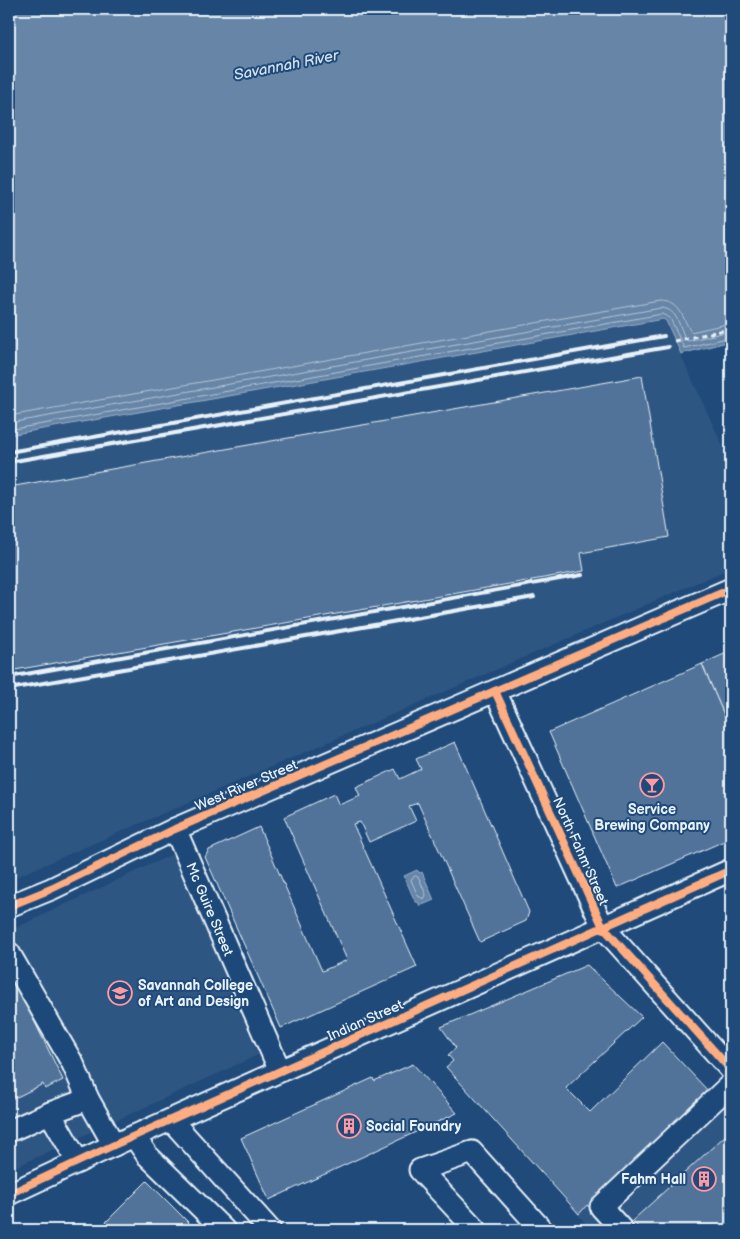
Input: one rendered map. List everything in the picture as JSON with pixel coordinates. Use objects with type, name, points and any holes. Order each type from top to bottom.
[{"type":"street","name":"West River Street","points":[[9,906],[51,889],[175,829],[731,589]]},
{"type":"street","name":"North Fahm Street","points":[[495,691],[602,927],[731,1070]]},
{"type":"street","name":"Mc Guire Street","points":[[175,829],[280,1071]]},
{"type":"street","name":"Indian Street","points":[[9,1194],[134,1136],[731,870]]},
{"type":"street","points":[[9,952],[73,1064],[88,1099],[114,1145]]},
{"type":"street","points":[[622,1230],[601,1207],[731,1084]]},
{"type":"street","points":[[9,1131],[88,1099]]},
{"type":"street","points":[[50,1113],[78,1162]]},
{"type":"street","points":[[171,1120],[270,1230]]},
{"type":"street","points":[[134,1136],[147,1155],[224,1230]]},
{"type":"street","points":[[476,1230],[420,1170],[472,1152],[542,1230]]},
{"type":"path","points":[[674,341],[729,329]]},
{"type":"shaded area","points":[[663,319],[731,464],[731,568],[9,880],[9,435]]},
{"type":"shaded area","name":"Savannah College of Art and Design","points":[[175,853],[258,1055],[9,1170],[9,931]]},
{"type":"shaded area","points":[[716,1088],[731,1105],[731,1230],[592,1230],[575,1212]]},
{"type":"water","name":"Savannah River","points":[[9,9],[731,9],[731,341],[681,354],[666,321],[663,319],[9,435]]},
{"type":"water","points":[[417,870],[420,873],[422,872],[434,900],[420,906],[414,899],[404,876]]},
{"type":"building","points":[[642,376],[669,537],[581,553],[584,571],[9,671],[9,487]]},
{"type":"building","points":[[731,651],[731,731],[702,664]]},
{"type":"building","name":"Service Brewing Company","points":[[702,664],[731,731],[731,838],[617,888],[549,732]]},
{"type":"building","points":[[455,742],[529,912],[526,921],[480,942],[418,803],[409,806],[416,821],[369,842],[360,822],[353,824],[417,967],[281,1028],[205,857],[209,850],[259,827],[322,971],[347,960],[284,817],[334,794],[339,805],[360,796],[356,787],[395,769],[400,779],[421,769],[416,759]]},
{"type":"building","points":[[587,965],[642,1017],[566,1088],[590,1112],[662,1042],[710,1093],[597,1215],[587,1205],[579,1214],[446,1067],[453,1061],[448,1055],[456,1048],[441,1027]]},
{"type":"building","points":[[9,969],[63,1080],[45,1089],[43,1084],[9,1101]]},
{"type":"building","name":"Social Foundry","points":[[413,1064],[457,1113],[269,1200],[241,1138],[373,1078],[374,1081]]},
{"type":"building","name":"Fahm Hall","points":[[727,1134],[731,1138],[731,1230],[641,1230],[632,1221]]},
{"type":"building","points":[[147,1181],[196,1230],[98,1230]]},
{"type":"railway","points":[[9,452],[664,336]]},
{"type":"railway","points":[[9,462],[668,347]]},
{"type":"railway","points":[[9,677],[582,575]]},
{"type":"railway","points":[[9,689],[534,597]]},
{"type":"cycle path","points":[[9,906],[51,889],[175,829],[731,589]]},
{"type":"cycle path","points":[[495,691],[603,927],[731,1070]]},
{"type":"cycle path","points":[[9,1194],[114,1145],[731,870]]},
{"type":"place","name":"Service Brewing Company","points":[[652,785]]},
{"type":"place","name":"Savannah College of Art and Design","points":[[120,993]]},
{"type":"place","name":"Social Foundry","points":[[349,1126]]},
{"type":"place","name":"Fahm Hall","points":[[704,1179]]}]
